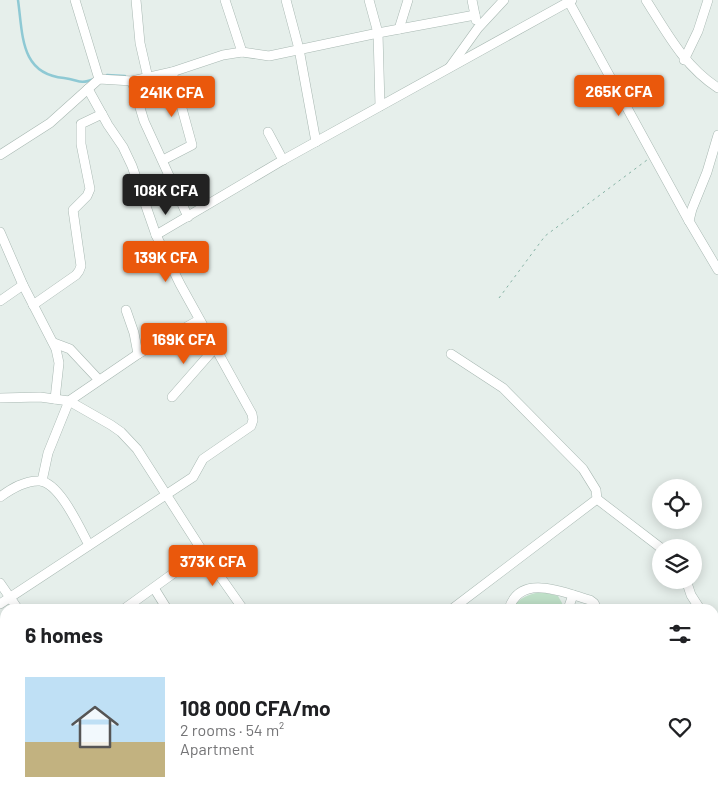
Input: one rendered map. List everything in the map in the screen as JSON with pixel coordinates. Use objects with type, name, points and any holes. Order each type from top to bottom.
[{"type":"street","points":[[75,0],[99,79]]},
{"type":"street","points":[[136,0],[140,43],[148,78]]},
{"type":"street","points":[[225,0],[242,52]]},
{"type":"street","points":[[286,0],[299,49],[316,142]]},
{"type":"street","points":[[369,0],[378,32],[380,106]]},
{"type":"street","points":[[399,29],[408,0]]},
{"type":"street","points":[[472,0],[478,28]]},
{"type":"street","points":[[448,70],[478,28],[504,0]]},
{"type":"street","points":[[646,0],[684,60],[703,78],[718,88]]},
{"type":"street","points":[[684,60],[698,32],[708,0]]},
{"type":"street","points":[[156,235],[283,160],[571,1],[689,221],[718,270]]},
{"type":"street","points":[[1,152],[50,123],[99,79],[132,81],[172,72],[223,55],[242,52],[268,56],[378,32],[475,15]]},
{"type":"street","points":[[163,160],[192,145],[172,72]]},
{"type":"street","points":[[132,81],[144,121],[188,216]]},
{"type":"street","points":[[0,604],[192,477],[203,459],[253,424],[252,414],[214,348],[156,235],[132,166],[123,147],[88,89]]},
{"type":"street","points":[[33,304],[76,274],[81,266],[73,210],[87,196],[90,189],[81,144],[81,124],[102,114]]},
{"type":"street","points":[[268,132],[283,160]]},
{"type":"street","points":[[689,221],[718,135]]},
{"type":"street","points":[[0,232],[23,285],[54,343],[58,363],[55,399]]},
{"type":"street","points":[[0,301],[23,285]]},
{"type":"street","points":[[126,310],[134,333],[138,354]]},
{"type":"street","points":[[42,481],[48,453],[69,402],[138,354],[199,320]]},
{"type":"street","points":[[54,343],[70,349],[99,380]]},
{"type":"street","points":[[172,397],[214,348]]},
{"type":"street","points":[[451,354],[503,388],[583,469],[596,490],[597,499],[652,541]]},
{"type":"street","points":[[0,398],[24,397],[69,402],[111,424],[121,432],[137,448],[165,495],[239,604]]},
{"type":"street","points":[[0,497],[16,486],[35,481],[42,481],[50,485],[56,490],[89,545]]},
{"type":"street","points":[[459,604],[597,499]]},
{"type":"street","points":[[131,604],[203,552]]},
{"type":"street","points":[[0,583],[14,604]]},
{"type":"street","points":[[511,604],[512,600],[519,593],[532,588],[546,587],[590,600],[594,604]]},
{"type":"street","points":[[154,588],[164,604]]},
{"type":"street","points":[[689,589],[697,604]]},
{"type":"street","points":[[570,604],[573,595]]},
{"type":"path","points":[[499,298],[545,236],[654,156]]},
{"type":"green space","points":[[543,592],[558,596],[562,604],[516,604],[525,597]]},
{"type":"waterway","points":[[18,0],[23,39],[31,61],[39,69],[50,75],[79,82],[94,79]]},
{"type":"waterway","points":[[107,75],[125,76]]}]
